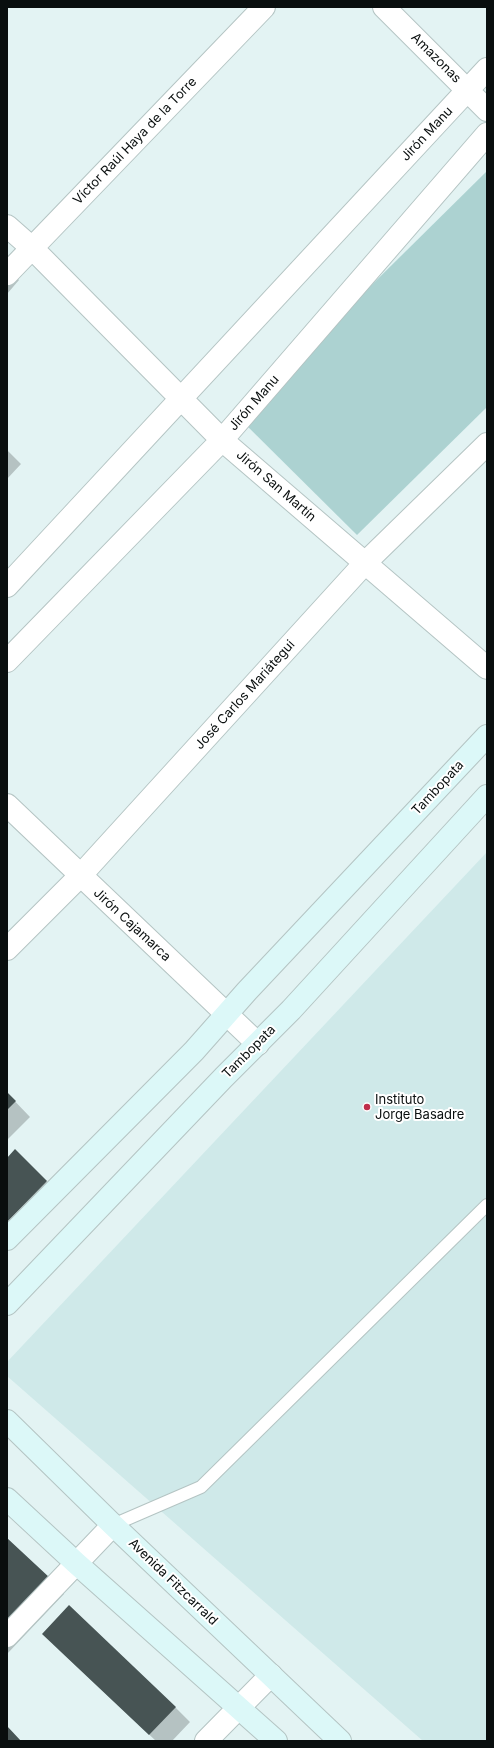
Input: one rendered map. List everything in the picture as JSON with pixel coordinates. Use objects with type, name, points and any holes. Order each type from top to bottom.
[{"type":"main road","name":"Tambopata","points":[[7,1239],[194,1051],[487,736]]},
{"type":"main road","name":"Tambopata","points":[[7,1304],[224,1077],[291,1010],[487,796]]},
{"type":"main road","name":"Avenida Fitzcarrald","points":[[7,1421],[113,1525],[340,1741]]},
{"type":"main road","points":[[7,1499],[76,1563],[240,1707],[276,1741]]},
{"type":"street","name":"Víctor Raúl Haya de la Torre","points":[[7,274],[264,7]]},
{"type":"street","name":"Amazonas","points":[[384,7],[487,110]]},
{"type":"street","name":"Jirón Manu","points":[[7,586],[487,69]]},
{"type":"street","name":"Jirón Manu","points":[[7,661],[222,440],[487,134]]},
{"type":"street","name":"Jirón San Martín","points":[[7,226],[32,248],[222,440],[487,668]]},
{"type":"street","name":"José Carlos Mariátegui","points":[[7,950],[80,876],[365,564],[487,444]]},
{"type":"street","name":"Jirón Cajamarca","points":[[7,805],[258,1044]]},
{"type":"street","points":[[7,1636],[113,1525]]},
{"type":"street","points":[[206,1741],[271,1675]]},
{"type":"lane","points":[[113,1525],[202,1487],[487,1205]]},
{"type":"shaded area","points":[[487,171],[487,407],[357,535],[238,417]]},
{"type":"shaded area","name":"Instituto Jorge Basadre","points":[[487,852],[487,1741],[423,1741],[7,1376],[7,1362]]},
{"type":"building","points":[[7,1092],[16,1101],[7,1110]]},
{"type":"building","points":[[15,1149],[47,1181],[7,1222],[7,1158]]},
{"type":"building","points":[[7,1538],[50,1578],[7,1623]]},
{"type":"building","points":[[69,1605],[176,1707],[149,1735],[42,1634]]},
{"type":"building","points":[[7,1726],[21,1741],[7,1741]]},
{"type":"place","name":"Instituto Jorge Basadre","points":[[367,1107]]}]
